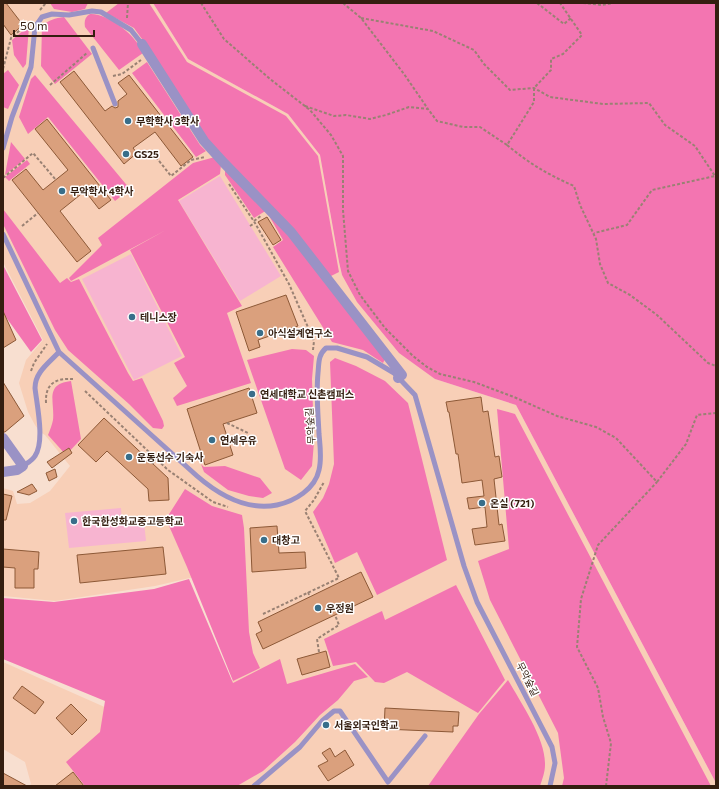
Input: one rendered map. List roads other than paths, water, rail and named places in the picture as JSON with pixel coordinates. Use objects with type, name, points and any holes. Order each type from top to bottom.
[{"type":"street","points":[[142,44],[204,141],[291,232],[402,375],[398,378]]},
{"type":"street","points":[[3,438],[23,466],[17,470],[3,472]]},
{"type":"lane","points":[[3,148],[12,117],[31,67],[35,27],[42,17],[52,14],[69,15],[92,11],[101,12],[131,30],[142,44]]},
{"type":"lane","points":[[93,48],[115,104]]},
{"type":"lane","points":[[3,234],[51,338],[59,352],[39,373],[35,380],[40,440],[36,455],[23,466]]},
{"type":"lane","name":"무악숲길","points":[[59,352],[210,488],[242,504],[259,507],[279,504],[291,500],[307,491],[319,472],[321,457],[316,390],[319,356],[322,351],[326,348],[332,347],[367,356],[394,373],[416,395],[462,559],[477,602],[552,747],[555,763],[550,786]]},
{"type":"lane","points":[[254,786],[300,747],[322,721],[334,711],[340,711],[389,784],[425,736]]},
{"type":"place","name":"무학학사 3학사","points":[[128,121]]},
{"type":"place","name":"GS25","points":[[126,154]]},
{"type":"place","name":"무악학사 4학사","points":[[62,191]]},
{"type":"place","name":"테니스장","points":[[132,317]]},
{"type":"place","name":"아식설계연구소","points":[[260,333]]},
{"type":"place","name":"연세대학교 신촌캠퍼스","points":[[252,394]]},
{"type":"place","name":"연세우유","points":[[212,440]]},
{"type":"place","name":"운동선수 기숙사","points":[[129,457]]},
{"type":"place","name":"온실 (721)","points":[[482,503]]},
{"type":"place","name":"한국한성화교중고등학교","points":[[74,521]]},
{"type":"place","name":"대창고","points":[[264,540]]},
{"type":"place","name":"우정원","points":[[318,608]]},
{"type":"place","name":"서울외국인학교","points":[[326,725]]}]
